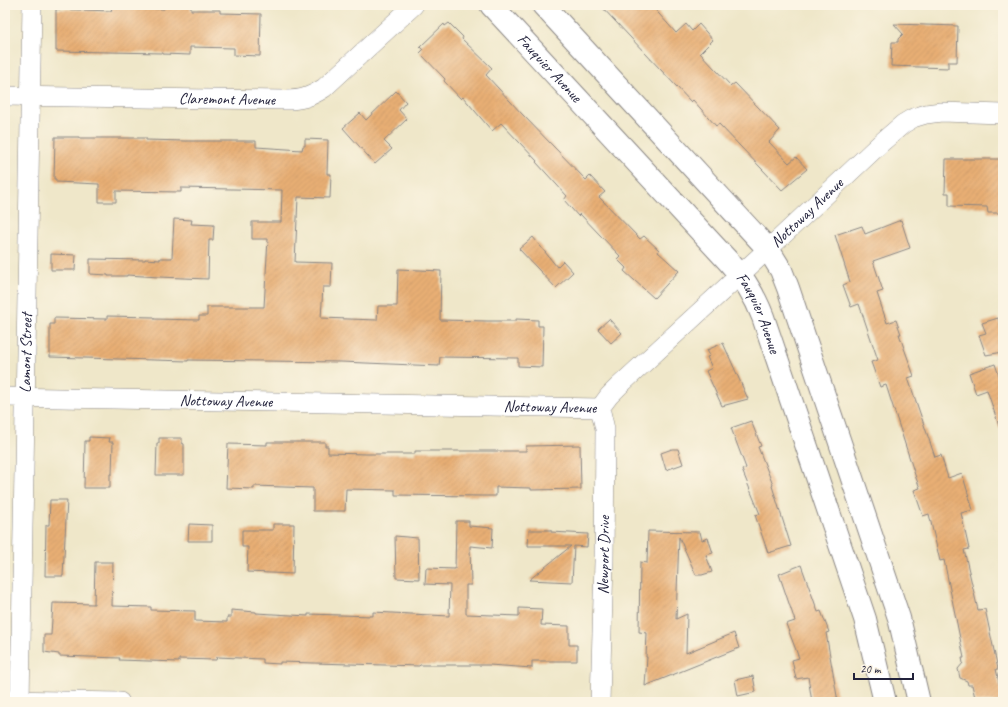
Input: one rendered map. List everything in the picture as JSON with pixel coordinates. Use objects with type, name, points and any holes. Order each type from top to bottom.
[{"type":"street","name":"Lamont Street","points":[[15,701],[24,398],[32,5]]},
{"type":"street","name":"Claremont Avenue","points":[[5,96],[300,100],[324,88],[414,5]]},
{"type":"street","name":"Fauquier Avenue","points":[[491,5],[740,274],[756,300],[865,619],[885,702]]},
{"type":"street","points":[[543,5],[768,249],[781,270],[899,618],[918,702]]},
{"type":"street","name":"Nottoway Avenue","points":[[5,397],[600,408],[609,396],[898,128],[913,118],[941,112],[1003,114]]},
{"type":"street","name":"Newport Drive","points":[[600,408],[604,420],[605,437],[604,562],[600,702]]},
{"type":"street","points":[[15,701],[120,702]]},
{"type":"building","points":[[113,5],[130,5],[130,8],[164,9],[164,5],[191,5],[191,10],[220,10],[220,13],[261,14],[260,56],[234,55],[234,48],[190,47],[190,55],[56,51],[56,9],[111,11]]},
{"type":"building","points":[[600,5],[651,5],[676,33],[686,24],[692,31],[699,24],[713,40],[700,53],[731,86],[735,83],[780,130],[769,142],[789,163],[796,157],[807,169],[782,190],[719,124],[716,126],[693,100],[691,102]]},
{"type":"building","points":[[449,23],[463,37],[462,39],[492,68],[486,75],[522,114],[586,180],[590,176],[605,192],[599,197],[640,239],[644,236],[659,250],[658,252],[679,271],[654,298],[624,271],[626,268],[617,259],[620,256],[580,214],[578,216],[564,200],[567,196],[536,162],[537,161],[501,123],[492,131],[463,97],[461,99],[444,81],[445,79],[420,53],[423,50],[420,47],[444,24],[445,26]]},
{"type":"building","points":[[894,24],[958,26],[957,62],[948,62],[948,68],[891,66],[892,42],[898,42],[898,39],[903,34]]},
{"type":"building","points":[[396,91],[406,102],[399,110],[407,119],[384,141],[392,149],[375,164],[343,128],[360,113],[366,120]]},
{"type":"building","points":[[55,137],[146,138],[146,140],[185,141],[256,141],[256,147],[302,150],[303,146],[305,146],[305,139],[328,140],[327,174],[331,174],[330,198],[298,197],[295,262],[332,263],[331,287],[323,287],[321,318],[377,320],[378,306],[397,306],[398,269],[441,271],[440,320],[538,320],[538,326],[543,326],[542,367],[518,366],[518,358],[440,357],[439,366],[341,362],[188,361],[50,357],[50,324],[54,324],[54,318],[107,319],[107,316],[199,320],[199,316],[207,316],[207,307],[264,307],[268,239],[252,239],[252,222],[281,222],[282,190],[181,188],[181,192],[116,191],[116,202],[99,202],[99,184],[56,182],[56,179],[54,179]]},
{"type":"building","points":[[946,159],[1003,159],[1003,213],[988,213],[987,207],[949,206],[949,193],[945,193]]},
{"type":"building","points":[[174,219],[192,220],[191,224],[214,225],[213,240],[209,240],[208,279],[127,275],[108,276],[90,274],[90,259],[160,260],[160,258],[172,258]]},
{"type":"building","points":[[901,220],[910,248],[873,261],[883,291],[877,293],[887,323],[896,320],[901,334],[899,334],[914,376],[908,378],[935,457],[941,455],[948,478],[962,473],[973,510],[961,513],[969,549],[964,550],[978,610],[985,609],[998,669],[996,669],[1003,701],[976,702],[972,685],[968,685],[967,681],[960,678],[958,669],[963,663],[962,658],[964,658],[944,560],[940,561],[929,514],[923,516],[914,490],[920,488],[886,385],[880,387],[871,362],[878,360],[859,304],[851,307],[843,285],[850,282],[835,235],[862,226],[865,234]]},
{"type":"building","points":[[533,237],[557,267],[563,261],[573,272],[556,288],[519,249]]},
{"type":"building","points":[[51,254],[76,255],[75,270],[51,270]]},
{"type":"building","points":[[998,318],[1003,333],[1003,352],[986,355],[979,335],[986,333],[982,323]]},
{"type":"building","points":[[609,319],[622,333],[611,343],[598,329]]},
{"type":"building","points":[[723,343],[748,399],[722,406],[706,371],[712,368],[707,357],[710,356],[707,350]]},
{"type":"building","points":[[995,364],[1003,387],[1003,428],[1000,429],[987,390],[976,394],[969,373]]},
{"type":"building","points":[[751,421],[761,446],[758,447],[773,485],[772,486],[791,546],[768,553],[755,515],[760,514],[742,470],[746,468],[731,428]]},
{"type":"building","points":[[89,437],[110,438],[109,442],[113,442],[110,488],[84,488],[85,441],[89,441]]},
{"type":"building","points":[[159,438],[182,438],[182,443],[184,444],[184,475],[156,475],[157,443],[159,443]]},
{"type":"building","points":[[267,442],[325,442],[325,446],[328,446],[328,453],[366,454],[415,454],[415,451],[526,451],[526,446],[580,445],[581,489],[531,490],[531,488],[496,487],[496,496],[481,496],[395,495],[395,490],[346,489],[345,511],[313,511],[313,488],[254,486],[254,489],[226,488],[228,444],[267,445]]},
{"type":"building","points":[[672,449],[678,449],[683,464],[666,470],[661,453]]},
{"type":"building","points":[[50,500],[67,500],[63,576],[45,576],[46,525],[49,525]]},
{"type":"building","points":[[456,521],[469,521],[469,526],[493,528],[492,548],[470,546],[471,585],[466,585],[466,614],[519,616],[519,608],[542,609],[541,625],[569,626],[569,645],[577,645],[577,661],[532,661],[532,668],[489,665],[419,666],[280,662],[280,664],[263,663],[263,659],[217,657],[216,660],[179,659],[179,662],[119,660],[120,658],[59,656],[59,654],[44,652],[44,635],[51,635],[53,603],[94,604],[95,562],[113,562],[112,606],[151,607],[151,610],[195,611],[195,621],[227,622],[227,617],[231,617],[231,610],[308,616],[308,614],[373,616],[373,612],[449,616],[450,585],[425,584],[426,568],[455,569]]},
{"type":"building","points":[[189,524],[212,525],[212,541],[188,541]]},
{"type":"building","points":[[273,524],[294,524],[293,574],[247,572],[248,547],[242,547],[242,530],[273,530]]},
{"type":"building","points":[[529,530],[551,530],[551,532],[588,534],[587,547],[574,546],[572,582],[529,580],[571,546],[528,546]]},
{"type":"building","points":[[648,531],[700,532],[702,540],[708,538],[713,553],[706,555],[712,572],[696,575],[679,537],[676,619],[687,614],[686,653],[734,633],[739,648],[645,686],[647,633],[639,632],[640,562],[647,563]]},
{"type":"building","points":[[395,536],[418,538],[419,579],[396,578]]},
{"type":"building","points":[[801,565],[818,612],[821,611],[829,632],[826,633],[838,702],[812,702],[808,677],[796,679],[792,660],[799,658],[786,624],[795,621],[779,574]]},
{"type":"building","points":[[753,676],[756,692],[738,696],[735,680]]}]
